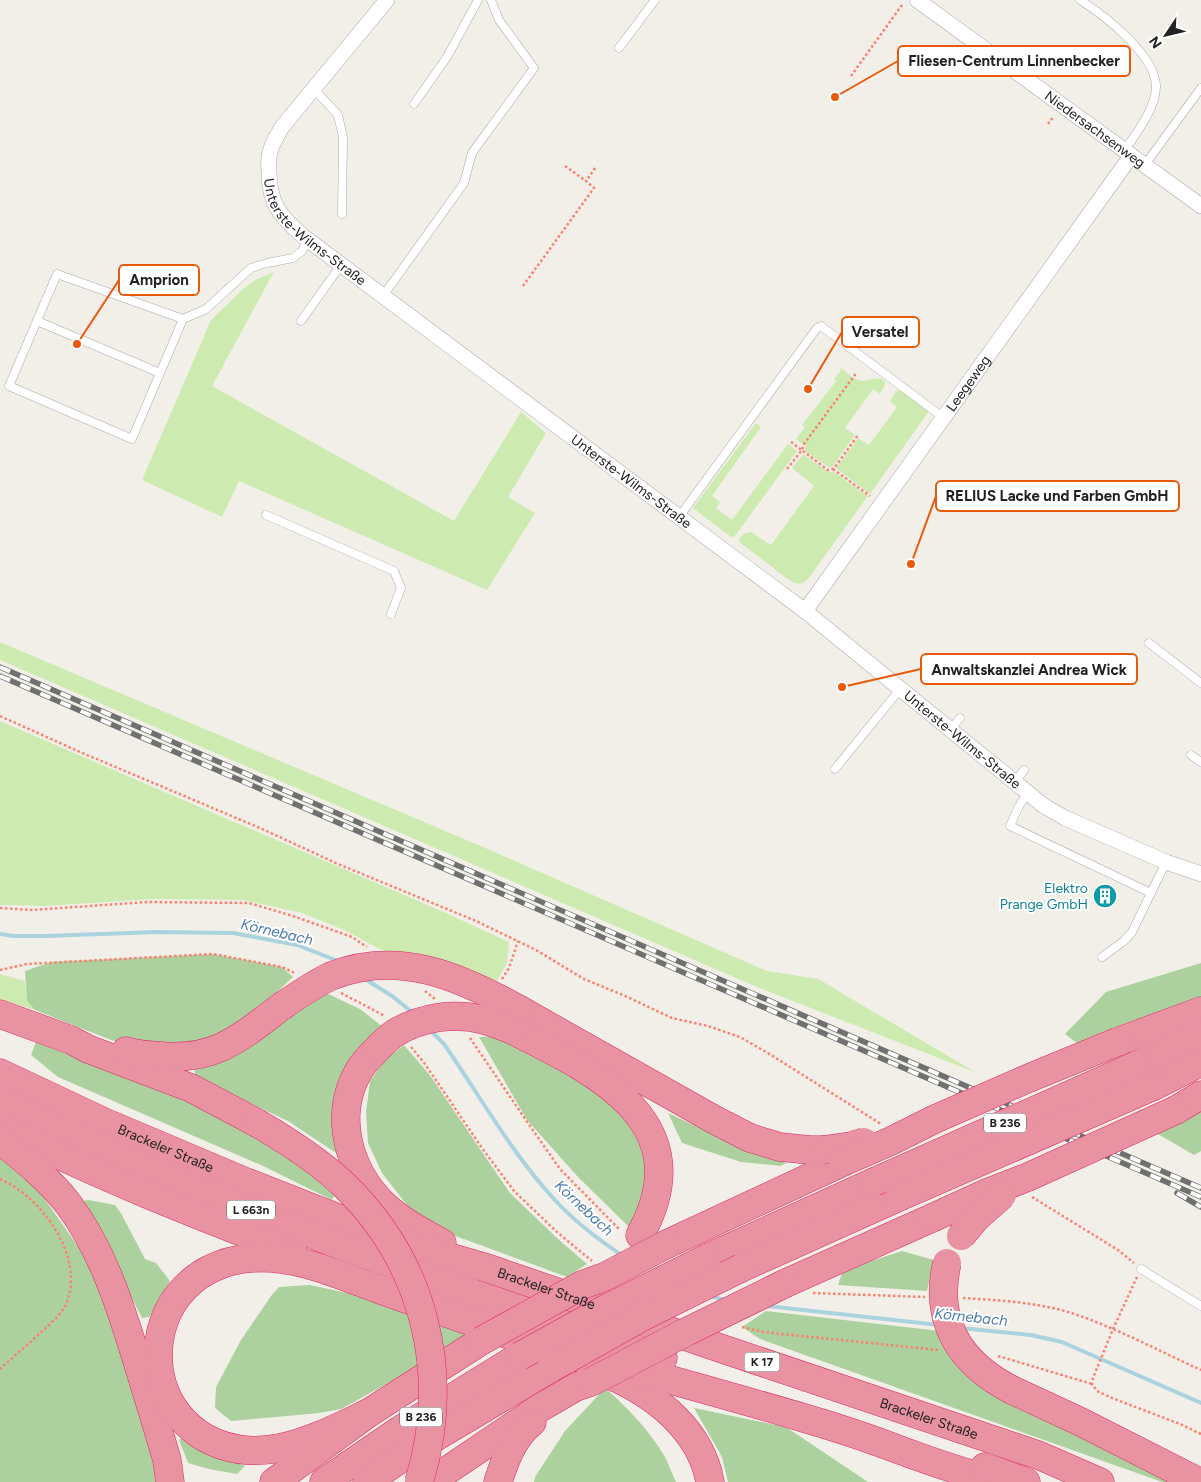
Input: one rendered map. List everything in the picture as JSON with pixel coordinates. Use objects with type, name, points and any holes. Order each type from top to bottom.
[{"type":"highway","points":[[71,1040],[92,1041],[135,1054],[167,1057],[207,1053],[241,1038],[282,1006],[330,977],[372,966],[397,965],[415,967],[463,980],[487,992],[536,1042],[600,1078],[635,1109],[646,1125],[654,1145],[658,1163],[658,1183],[655,1200],[648,1220],[632,1234],[625,1253],[590,1276],[480,1341],[370,1412],[274,1482]]},
{"type":"highway","points":[[590,1276],[604,1277],[851,1146],[935,1119],[1029,1078],[1201,1011]]},
{"type":"highway","points":[[0,1014],[191,1088],[257,1123],[311,1156],[343,1184],[377,1222],[396,1251],[409,1277],[421,1310],[429,1344],[433,1407],[428,1447],[419,1482]]},
{"type":"highway","points":[[487,1268],[416,1229],[384,1204],[367,1185],[356,1166],[348,1145],[346,1121],[348,1101],[359,1071],[378,1048],[394,1034],[425,1019],[454,1016],[485,1020],[515,1019],[750,1138],[780,1147],[810,1150],[833,1156]]},
{"type":"highway","name":"B 236","points":[[324,1482],[400,1430],[520,1356],[609,1307],[707,1258],[1201,1036]]},
{"type":"highway","name":"B 236","points":[[367,1482],[407,1454],[555,1360],[741,1268],[1154,1086],[1201,1062]]},
{"type":"highway","name":"Brackeler Straße","points":[[0,1073],[104,1122],[246,1182],[424,1250],[487,1268],[1038,1455],[1100,1482]]},
{"type":"highway","points":[[1199,1482],[1081,1422],[1012,1390],[987,1375],[973,1363],[956,1340],[944,1308],[943,1290],[947,1264],[961,1236],[990,1205],[1176,1110],[1201,1095]]},
{"type":"highway","name":"Brackeler Straße","points":[[0,1100],[92,1143],[237,1205],[342,1246],[508,1306],[1026,1482]]},
{"type":"highway","points":[[0,1126],[117,1181],[298,1254],[332,1272]]},
{"type":"highway","points":[[0,1140],[27,1161],[69,1204],[89,1235],[105,1266],[121,1307],[168,1460],[170,1482]]},
{"type":"highway","points":[[430,1482],[538,1409],[576,1387],[591,1382],[686,1332],[786,1283],[989,1192],[1029,1186]]},
{"type":"highway","points":[[370,1412],[326,1433],[286,1447],[259,1452],[236,1450],[213,1443],[188,1426],[171,1403],[163,1388],[158,1364],[158,1346],[160,1330],[165,1316],[180,1292],[200,1275],[224,1263],[255,1258],[274,1258],[295,1261],[332,1272],[458,1318],[555,1360],[629,1383],[654,1399],[679,1421],[699,1448],[710,1482]]},
{"type":"highway","points":[[555,1360],[653,1375],[808,1419],[975,1476],[1000,1482]]},
{"type":"highway","points":[[498,1482],[509,1451],[527,1426],[580,1392],[591,1382]]},
{"type":"street","name":"Unterste-Wilms-Straße","points":[[387,0],[282,127],[272,145],[268,162],[271,196],[278,210],[289,224],[341,265],[805,611],[901,688],[956,724],[1015,782],[1044,806],[1065,818],[1166,862],[1201,874]]},
{"type":"street","name":"Niedersachsenweg","points":[[917,0],[1029,80],[1144,166],[1199,200]]},
{"type":"street","name":"Leegeweg","points":[[805,611],[944,418],[1128,154]]},
{"type":"lane","points":[[414,104],[447,58],[478,0]]},
{"type":"lane","points":[[383,296],[464,183],[472,153],[534,68],[499,20],[491,0]]},
{"type":"lane","points":[[620,48],[655,0]]},
{"type":"lane","points":[[1080,0],[1101,14],[1136,47],[1151,68],[1154,77],[1156,86],[1153,102],[1128,154]]},
{"type":"lane","points":[[1144,166],[1201,88]]},
{"type":"lane","points":[[314,89],[338,115],[343,137],[342,214]]},
{"type":"lane","points":[[183,319],[132,439],[9,386],[57,274],[183,319],[206,309],[251,268],[293,258],[302,251],[308,240]]},
{"type":"lane","points":[[300,321],[341,265]]},
{"type":"lane","points":[[37,321],[160,373]]},
{"type":"lane","points":[[679,517],[821,326],[944,418]]},
{"type":"lane","points":[[266,515],[394,571],[400,588],[391,614]]},
{"type":"lane","points":[[1149,643],[1201,683]]},
{"type":"lane","points":[[835,769],[901,688]]},
{"type":"lane","points":[[1191,755],[1201,762]]},
{"type":"lane","points":[[1015,782],[1024,770]]},
{"type":"lane","points":[[1028,793],[1019,806],[1010,826],[1151,893]]},
{"type":"lane","points":[[1102,957],[1124,941],[1132,932],[1166,862]]},
{"type":"lane","points":[[1141,1269],[1201,1306]]},
{"type":"path","points":[[851,76],[902,6]]},
{"type":"path","points":[[1048,124],[1054,115]]},
{"type":"path","points":[[523,286],[594,188],[565,166]]},
{"type":"path","points":[[586,181],[596,167]]},
{"type":"path","points":[[787,469],[857,372]]},
{"type":"path","points":[[833,469],[858,435]]},
{"type":"path","points":[[791,442],[828,470],[833,469],[871,496]]},
{"type":"path","points":[[0,716],[142,779],[260,828],[411,896],[476,921],[536,950],[584,979],[672,1018],[708,1026],[740,1037],[889,1128]]},
{"type":"path","points":[[0,908],[32,910],[147,902],[249,903],[352,937],[368,947]]},
{"type":"path","points":[[0,970],[28,964],[213,954],[282,968],[300,975]]},
{"type":"path","points":[[421,988],[436,1000]]},
{"type":"path","points":[[337,991],[385,1016],[390,1023]]},
{"type":"path","points":[[467,1033],[560,1169],[607,1217],[632,1234]]},
{"type":"path","points":[[408,1043],[425,1064],[514,1192],[558,1233],[590,1276]]},
{"type":"path","points":[[0,1179],[11,1184],[44,1212],[63,1243],[70,1263],[70,1288],[66,1305],[57,1318],[0,1369]]},
{"type":"path","points":[[1029,1186],[1118,1250],[1141,1269],[1111,1334],[1092,1384]]},
{"type":"path","points":[[812,1293],[930,1297]]},
{"type":"path","points":[[960,1298],[1009,1300],[1064,1311],[1113,1330],[1201,1370]]},
{"type":"path","points":[[734,1325],[763,1332],[945,1350]]},
{"type":"path","points":[[993,1356],[1003,1356],[1092,1384],[1097,1391],[1112,1398],[1201,1434]]},
{"type":"green space","points":[[274,272],[212,386],[454,521],[521,412],[546,433],[508,497],[535,513],[487,590],[239,481],[222,517],[142,480],[211,320],[255,280]]},
{"type":"green space","points":[[841,368],[858,380],[865,381],[879,378],[885,382],[885,385],[880,394],[873,389],[845,428],[855,435],[830,468],[805,451],[805,446],[796,439],[805,427],[802,425],[836,381],[834,379],[841,371]]},
{"type":"green space","points":[[899,390],[929,411],[870,494],[836,468],[858,438],[869,445],[897,407],[890,401],[896,391]]},
{"type":"green space","points":[[756,423],[761,427],[712,496],[720,502],[716,508],[732,520],[788,444],[797,451],[735,536],[731,537],[693,508]]},
{"type":"green space","points":[[803,454],[827,471],[834,472],[868,496],[808,579],[799,584],[789,580],[738,541],[743,534],[751,532],[771,545],[814,486],[792,468]]},
{"type":"green space","points":[[0,642],[476,844],[767,971],[818,979],[977,1073],[757,987],[0,660]]},
{"type":"green space","points":[[0,721],[446,913],[509,942],[507,963],[495,984],[389,954],[344,930],[302,913],[243,900],[154,899],[45,906],[0,905]]},
{"type":"green space","points":[[213,954],[282,967],[293,977],[239,1023],[207,1040],[176,1049],[137,1046],[111,1040],[35,1010],[27,1001],[25,971],[51,962]]},
{"type":"green space","points":[[1201,963],[1201,1001],[1077,1043],[1065,1034],[1106,992]]},
{"type":"green space","points":[[0,974],[25,981],[27,1001],[35,1010],[0,999]]},
{"type":"green space","points":[[324,992],[360,1009],[383,1027],[371,1040],[349,1169],[336,1153],[288,1121],[233,1095],[196,1081],[194,1067]]},
{"type":"green space","points":[[495,1036],[594,1086],[628,1120],[643,1150],[647,1179],[643,1207],[629,1227],[578,1177],[527,1120],[479,1037]]},
{"type":"green space","points":[[36,1042],[214,1111],[271,1144],[336,1191],[332,1200],[263,1166],[58,1077],[31,1055]]},
{"type":"green space","points":[[404,1045],[429,1074],[510,1193],[587,1264],[567,1277],[431,1227],[406,1204],[382,1173],[368,1143],[366,1112],[370,1081],[385,1060]]},
{"type":"green space","points":[[1201,1108],[1201,1151],[1194,1155],[1158,1134]]},
{"type":"green space","points":[[668,1113],[713,1134],[786,1163],[781,1166],[741,1162],[682,1143]]},
{"type":"green space","points":[[0,1156],[39,1191],[89,1262],[124,1346],[161,1482],[0,1482]]},
{"type":"green space","points":[[89,1200],[115,1205],[145,1259],[156,1263],[170,1281],[149,1317],[142,1318],[82,1201]]},
{"type":"green space","points":[[902,1251],[934,1260],[927,1291],[838,1285],[843,1270]]},
{"type":"green space","points":[[310,1285],[366,1297],[471,1331],[394,1380],[341,1409],[319,1413],[231,1421],[215,1408],[216,1387],[241,1340],[279,1287]]},
{"type":"green space","points":[[766,1311],[940,1331],[1183,1482],[1162,1482],[760,1339],[742,1327]]},
{"type":"green space","points":[[605,1388],[630,1412],[652,1438],[665,1457],[676,1482],[534,1482],[535,1477],[565,1431]]},
{"type":"green space","points":[[694,1408],[786,1427],[868,1482],[728,1482],[722,1457]]},
{"type":"green space","points":[[184,1437],[207,1453],[245,1466],[237,1474],[188,1463],[179,1440]]},
{"type":"waterway","name":"Körnebach","points":[[0,934],[46,936],[157,932],[233,933],[297,945],[338,961]]},
{"type":"waterway","name":"Körnebach","points":[[365,979],[392,996],[412,1012]]},
{"type":"waterway","name":"Körnebach","points":[[430,1030],[444,1044],[510,1144],[539,1182],[579,1223],[623,1256]]},
{"type":"waterway","name":"Körnebach","points":[[710,1296],[725,1300]]},
{"type":"waterway","name":"Körnebach","points":[[767,1306],[939,1325]]},
{"type":"waterway","name":"Körnebach","points":[[961,1328],[1031,1335],[1062,1342],[1201,1403]]},
{"type":"railway","points":[[0,667],[1201,1188]]},
{"type":"railway","points":[[0,676],[1201,1197]]},
{"type":"railway","points":[[1177,1193],[1201,1207]]},
{"type":"place","name":"Fliesen-Centrum Linnenbecker","points":[[835,97]]},
{"type":"place","name":"Amprion","points":[[77,344]]},
{"type":"place","name":"Versatel","points":[[808,389]]},
{"type":"place","name":"RELIUS Lacke und Farben GmbH","points":[[911,564]]},
{"type":"place","name":"Anwaltskanzlei Andrea Wick","points":[[842,687]]},
{"type":"place","name":"Elektro Prange GmbH","points":[[1105,896]]}]
